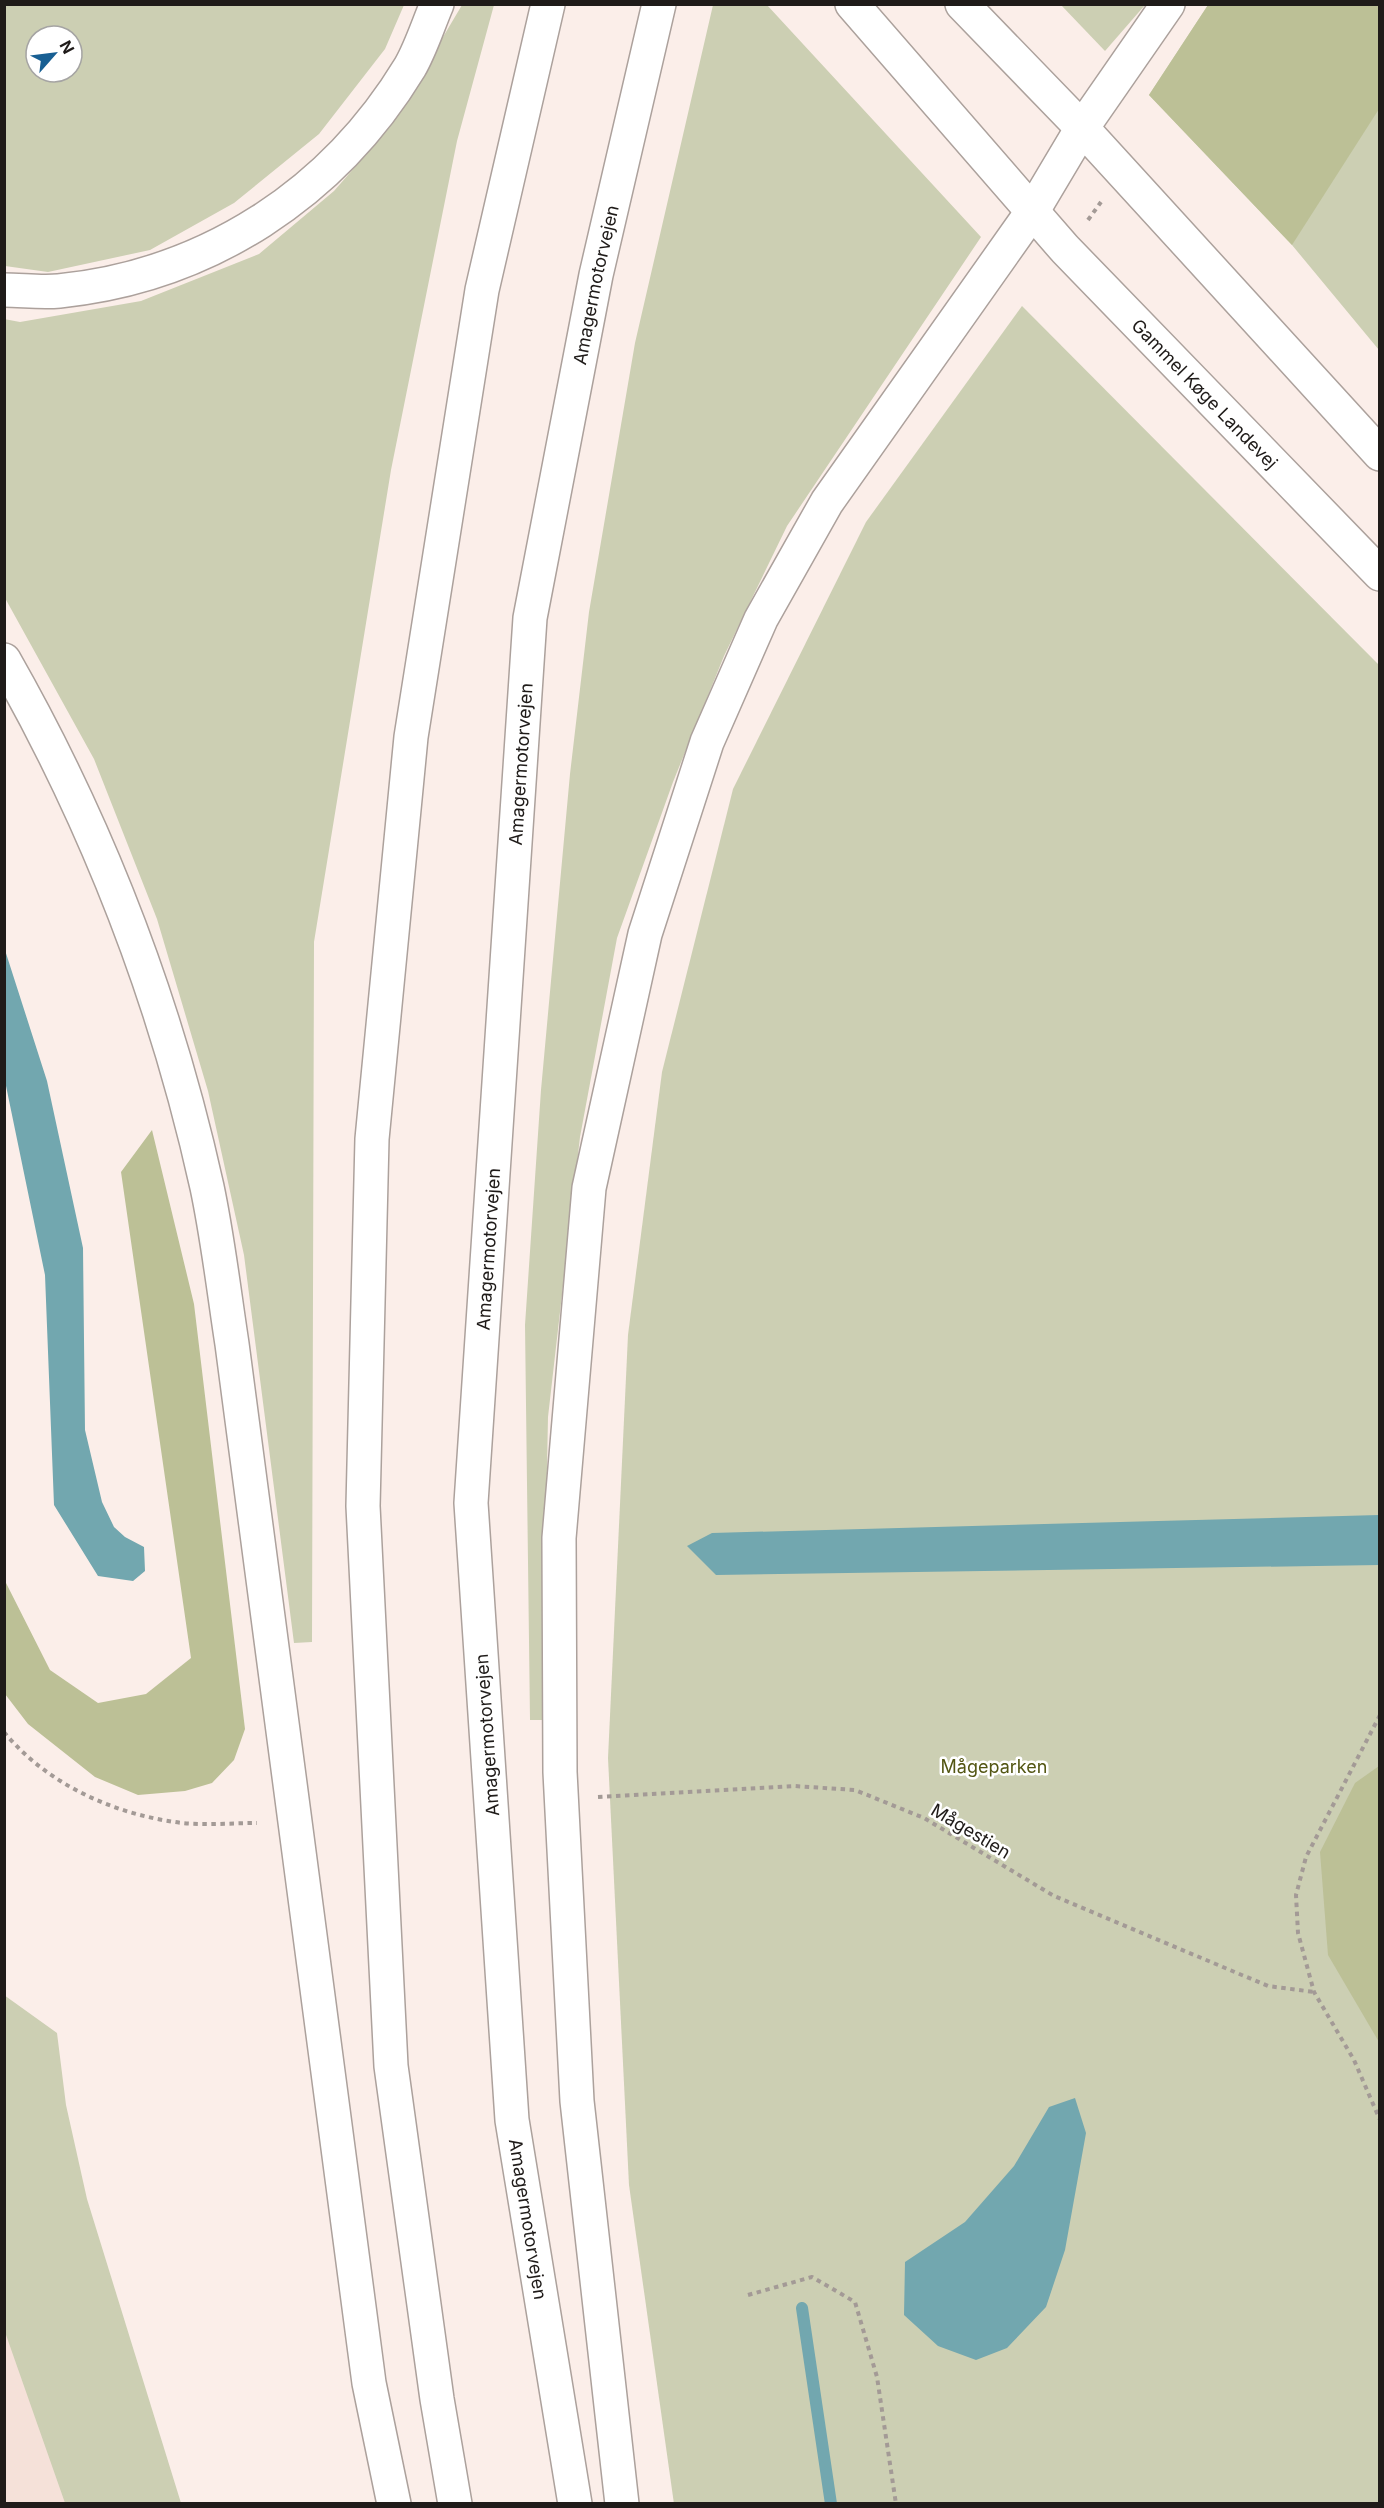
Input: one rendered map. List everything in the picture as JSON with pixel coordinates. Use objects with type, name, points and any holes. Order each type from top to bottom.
[{"type":"main road","points":[[4,290],[58,291],[144,276],[225,244],[298,197],[361,137],[411,66],[437,4]]},
{"type":"main road","points":[[455,2504],[437,2399],[391,2066],[363,1506],[372,1139],[413,725],[482,290],[548,4]]},
{"type":"main road","name":"Amagermotorvejen","points":[[575,2504],[512,2120],[471,1503],[530,618],[596,275],[659,4]]},
{"type":"main road","name":"Gammel Køge Landevej","points":[[852,4],[1065,249],[1380,574]]},
{"type":"main road","points":[[962,4],[1082,128],[1380,454]]},
{"type":"main road","points":[[622,2504],[577,2101],[560,1772],[559,1538],[589,1188],[645,934],[707,742],[761,619],[827,502],[1032,212],[1082,128],[1168,4]]},
{"type":"main road","points":[[4,660],[50,741],[115,885],[168,1034],[207,1188],[251,1485],[369,2384],[394,2504]]},
{"type":"path","points":[[1065,249],[1123,174]]},
{"type":"path","points":[[1380,1715],[1306,1857],[1296,1895],[1298,1933],[1314,1992],[1354,2060],[1380,2120]]},
{"type":"path","points":[[4,1732],[61,1781],[114,1809],[176,1823],[257,1823]]},
{"type":"path","name":"Mågestien","points":[[594,1798],[794,1786],[855,1790],[924,1818],[1054,1896],[1268,1986],[1314,1992]]},
{"type":"path","points":[[748,2295],[812,2277],[855,2302],[877,2377],[896,2504]]},
{"type":"shaded area","points":[[5,2232],[104,2503],[5,2503]]},
{"type":"green space","points":[[5,4],[404,4],[385,49],[319,134],[234,203],[150,250],[48,272],[5,266]]},
{"type":"green space","points":[[462,5],[494,5],[457,141],[391,470],[314,942],[312,1642],[294,1643],[244,1255],[208,1091],[157,919],[94,759],[5,598],[4,319],[20,322],[141,301],[259,254],[334,191],[389,128]]},
{"type":"green space","points":[[713,5],[767,5],[981,237],[787,526],[724,656],[673,782],[617,938],[580,1137],[548,1417],[542,1720],[530,1720],[525,1325],[541,1090],[570,774],[589,612],[635,343]]},
{"type":"green space","points":[[1061,5],[1145,5],[1105,51]]},
{"type":"green space","points":[[1208,5],[1379,5],[1379,350],[1292,245],[1149,95]]},
{"type":"green space","points":[[1208,5],[1379,5],[1379,109],[1292,245],[1149,95]]},
{"type":"green space","name":"Mågeparken","points":[[1022,306],[1379,665],[1379,2503],[674,2504],[629,2185],[608,1758],[628,1335],[662,1072],[733,789],[866,522]]},
{"type":"green space","points":[[152,1130],[194,1304],[245,1729],[234,1760],[212,1783],[185,1791],[138,1795],[95,1777],[28,1724],[5,1694],[4,1579],[50,1670],[98,1703],[146,1694],[191,1658],[121,1172]]},
{"type":"green space","points":[[1379,1766],[1379,2042],[1328,1955],[1320,1852],[1355,1783]]},
{"type":"green space","points":[[4,1995],[57,2033],[66,2105],[87,2199],[181,2503],[65,2503],[5,2332]]},
{"type":"water","points":[[4,947],[47,1081],[83,1248],[85,1430],[102,1502],[114,1527],[125,1537],[144,1547],[145,1571],[133,1581],[98,1576],[54,1505],[45,1275],[5,1081]]},
{"type":"water","points":[[1379,1515],[1379,1565],[716,1575],[687,1546],[712,1533]]},
{"type":"water","points":[[1075,2098],[1086,2133],[1065,2250],[1046,2307],[1007,2348],[976,2360],[938,2346],[904,2315],[905,2262],[965,2222],[1014,2166],[1049,2107]]},
{"type":"waterway","points":[[802,2308],[831,2504]]}]
